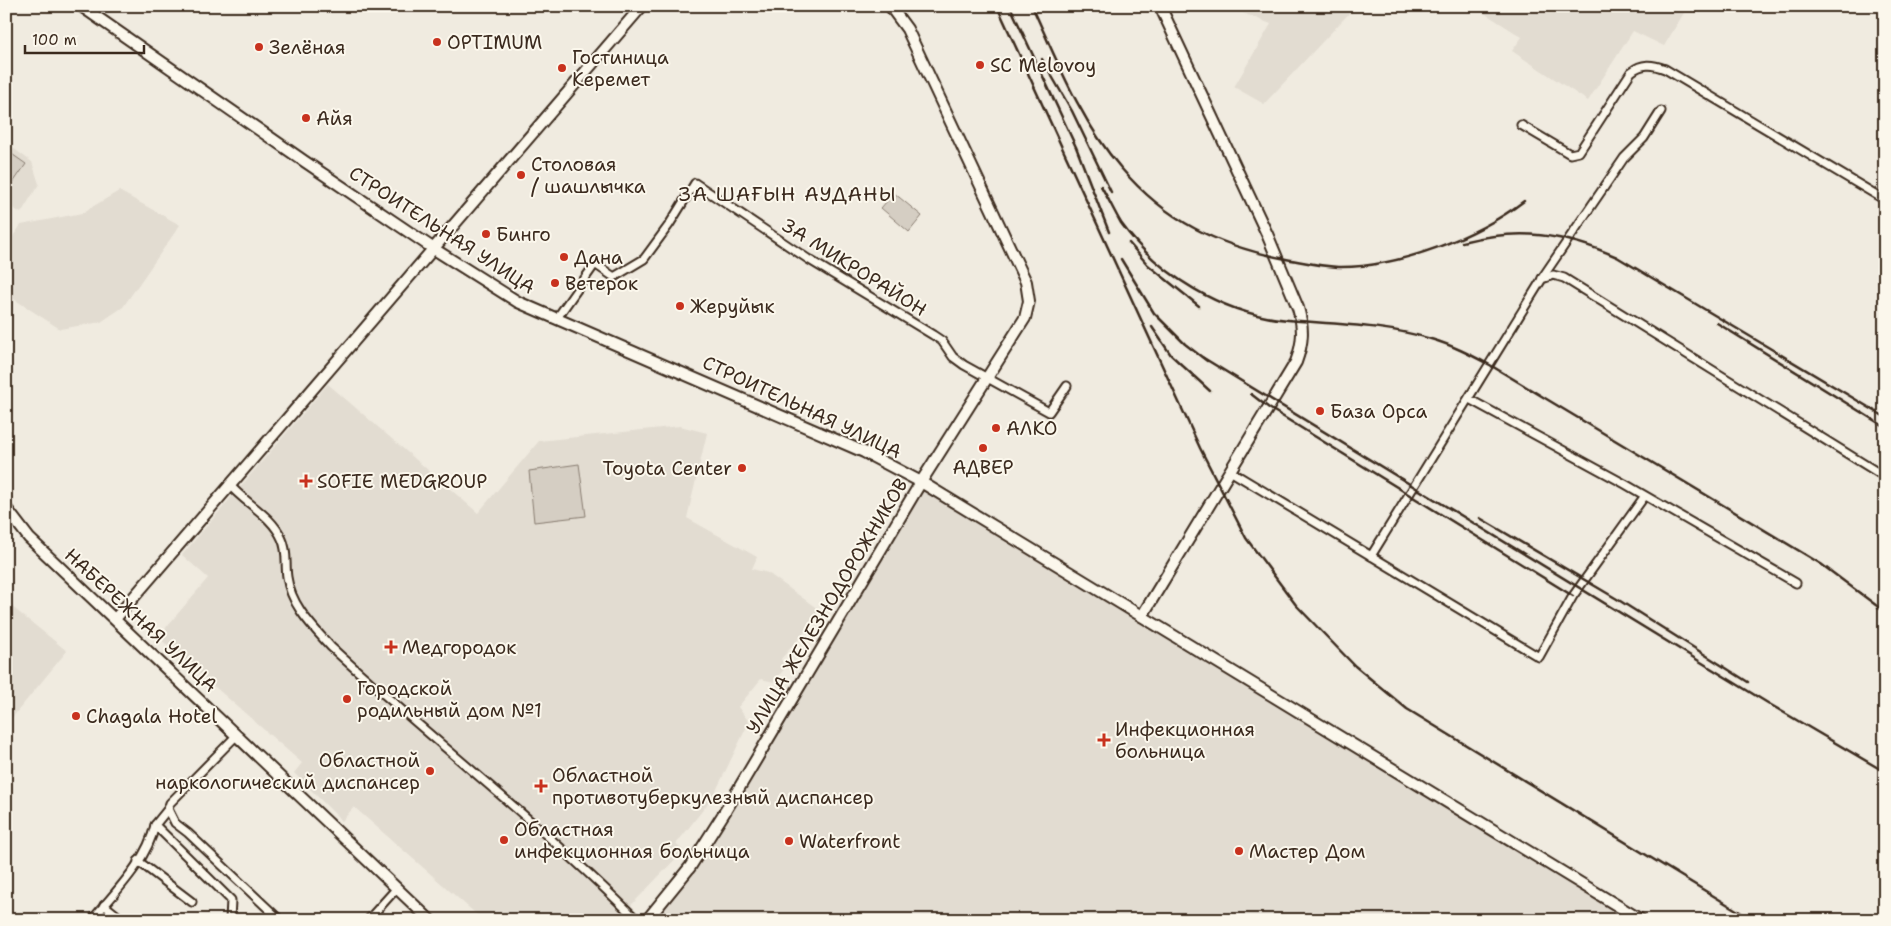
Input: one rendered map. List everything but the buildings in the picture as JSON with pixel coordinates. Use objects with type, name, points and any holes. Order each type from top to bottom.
[{"type":"main road","name":"СТРОИТЕЛЬНАЯ УЛИЦА","points":[[81,6],[434,249],[518,302],[864,452],[921,482],[1641,920]]},
{"type":"main road","points":[[115,619],[229,484],[642,6]]},
{"type":"main road","name":"УЛИЦА ЖЕЛЕЗНОДОРОЖНИКОВ","points":[[646,920],[690,867],[726,810],[921,482],[1024,318],[1029,301],[1026,282],[907,29],[890,6]]},
{"type":"main road","points":[[1142,616],[1296,362],[1303,343],[1302,320],[1267,234],[1160,6]]},
{"type":"main road","name":"НАБЕРЕЖНАЯ УЛИЦА","points":[[6,508],[29,538],[430,920]]},
{"type":"street","points":[[1521,125],[1570,154],[1575,154],[1579,152],[1631,72],[1644,65],[1655,65],[1665,69],[1885,200]]},
{"type":"street","points":[[1371,556],[1542,278],[1624,158],[1644,138],[1661,111]]},
{"type":"street","name":"3А МИКРОРАЙОН","points":[[557,318],[595,264],[614,277],[644,259],[695,183],[808,259],[942,341],[953,358],[1049,412],[1067,386]]},
{"type":"street","points":[[1542,278],[1553,275],[1564,278],[1885,477]]},
{"type":"street","points":[[1469,399],[1796,583]]},
{"type":"street","points":[[1230,471],[1539,657],[1573,596],[1644,497]]},
{"type":"street","points":[[229,484],[239,496],[276,528],[283,540],[287,558],[287,576],[293,598],[308,622],[332,647],[497,793],[583,866],[638,920]]},
{"type":"street","points":[[92,920],[152,841],[155,825],[170,804],[237,735]]},
{"type":"street","points":[[168,809],[175,823],[280,920]]},
{"type":"street","points":[[155,825],[231,900],[230,920]]},
{"type":"street","points":[[138,861],[192,902]]},
{"type":"street","points":[[368,920],[396,889]]},
{"type":"street","points":[[104,906],[123,920]]},
{"type":"shaded area","points":[[1225,6],[1356,6],[1264,104],[1234,87],[1271,24]]},
{"type":"shaded area","points":[[1473,6],[1688,6],[1664,46],[1633,31],[1588,101],[1512,51],[1522,37]]},
{"type":"shaded area","points":[[6,143],[32,162],[39,184],[21,213],[13,208],[6,219]]},
{"type":"shaded area","points":[[6,150],[26,164],[6,193]]},
{"type":"shaded area","points":[[119,191],[180,225],[123,307],[101,322],[60,329],[6,294],[6,246],[21,225],[82,213]]},
{"type":"shaded area","points":[[894,193],[922,216],[909,232],[881,208]]},
{"type":"shaded area","name":"Медгородок","points":[[328,384],[478,513],[539,441],[680,426],[707,433],[687,518],[757,557],[752,569],[768,573],[822,612],[781,659],[785,668],[774,682],[761,679],[738,707],[749,722],[713,797],[676,844],[683,851],[617,920],[483,920],[354,807],[342,821],[294,773],[302,763],[158,637],[208,578],[182,555]]},
{"type":"shaded area","points":[[579,464],[586,516],[534,522],[529,471]]},
{"type":"shaded area","points":[[921,482],[1642,920],[647,920],[668,896]]},
{"type":"shaded area","points":[[6,602],[67,651],[6,725]]},
{"type":"railway","points":[[997,6],[1200,448],[1246,538],[1296,605],[1355,666],[1407,709],[1753,920]]},
{"type":"railway","points":[[1010,6],[1076,147],[1109,232]]},
{"type":"railway","points":[[1032,6],[1082,111],[1121,168],[1138,187],[1175,217],[1195,229],[1238,247],[1261,254],[1338,267],[1386,262],[1436,248],[1460,238],[1484,227],[1524,201]]},
{"type":"railway","points":[[1042,59],[1072,111],[1111,192]]},
{"type":"railway","points":[[1101,186],[1121,223],[1136,242],[1173,275],[1194,289],[1217,301],[1264,317],[1360,326],[1414,334],[1461,350],[1490,365],[1821,564],[1885,612]]},
{"type":"railway","points":[[1462,242],[1503,235],[1541,235],[1578,243],[1617,257],[1885,417]]},
{"type":"railway","points":[[1129,243],[1148,265],[1199,306]]},
{"type":"railway","points":[[1121,259],[1154,313],[1185,344],[1207,361]]},
{"type":"railway","points":[[1717,323],[1885,427]]},
{"type":"railway","points":[[1152,327],[1171,355],[1210,391]]},
{"type":"railway","points":[[1202,357],[1771,705],[1885,772]]},
{"type":"railway","points":[[1251,394],[1269,408],[1573,596]]},
{"type":"railway","points":[[1480,518],[1617,599],[1748,682]]},
{"type":"place","name":"OPTIMUM","points":[[437,42]]},
{"type":"place","name":"Зелёная","points":[[259,47]]},
{"type":"place","name":"SC Melovoy","points":[[980,65]]},
{"type":"place","name":"Гостиница Керемет","points":[[562,68]]},
{"type":"place","name":"Айя","points":[[306,118]]},
{"type":"place","name":"Столовая / шашлычка","points":[[521,175]]},
{"type":"place","name":"Бинго","points":[[486,234]]},
{"type":"place","name":"Дана","points":[[564,257]]},
{"type":"place","name":"Ветерок","points":[[555,283]]},
{"type":"place","name":"Жеруйык","points":[[680,306]]},
{"type":"place","name":"База Орса","points":[[1320,411]]},
{"type":"place","name":"АЛКО","points":[[996,428]]},
{"type":"place","name":"АДВЕР","points":[[983,448]]},
{"type":"place","name":"Toyota Center","points":[[742,468]]},
{"type":"place","name":"SOFIE MEDGROUP","points":[[306,481]]},
{"type":"place","name":"Медгородок","points":[[391,647]]},
{"type":"place","name":"Городской родильный дом №1","points":[[347,699]]},
{"type":"place","name":"Chagala Hotel","points":[[76,716]]},
{"type":"place","name":"Инфекционная больница","points":[[1104,740]]},
{"type":"place","name":"Областной наркологический диспансер","points":[[430,771]]},
{"type":"place","name":"Областной противотуберкулезный диспансер","points":[[541,786]]},
{"type":"place","name":"Областная инфекционная больница","points":[[504,840]]},
{"type":"place","name":"Waterfront","points":[[789,841]]},
{"type":"place","name":"Мастер Дом","points":[[1239,851]]},
{"type":"district","name":"3А ШАҒЫН АУДАНЫ","points":[[787,194]]}]
